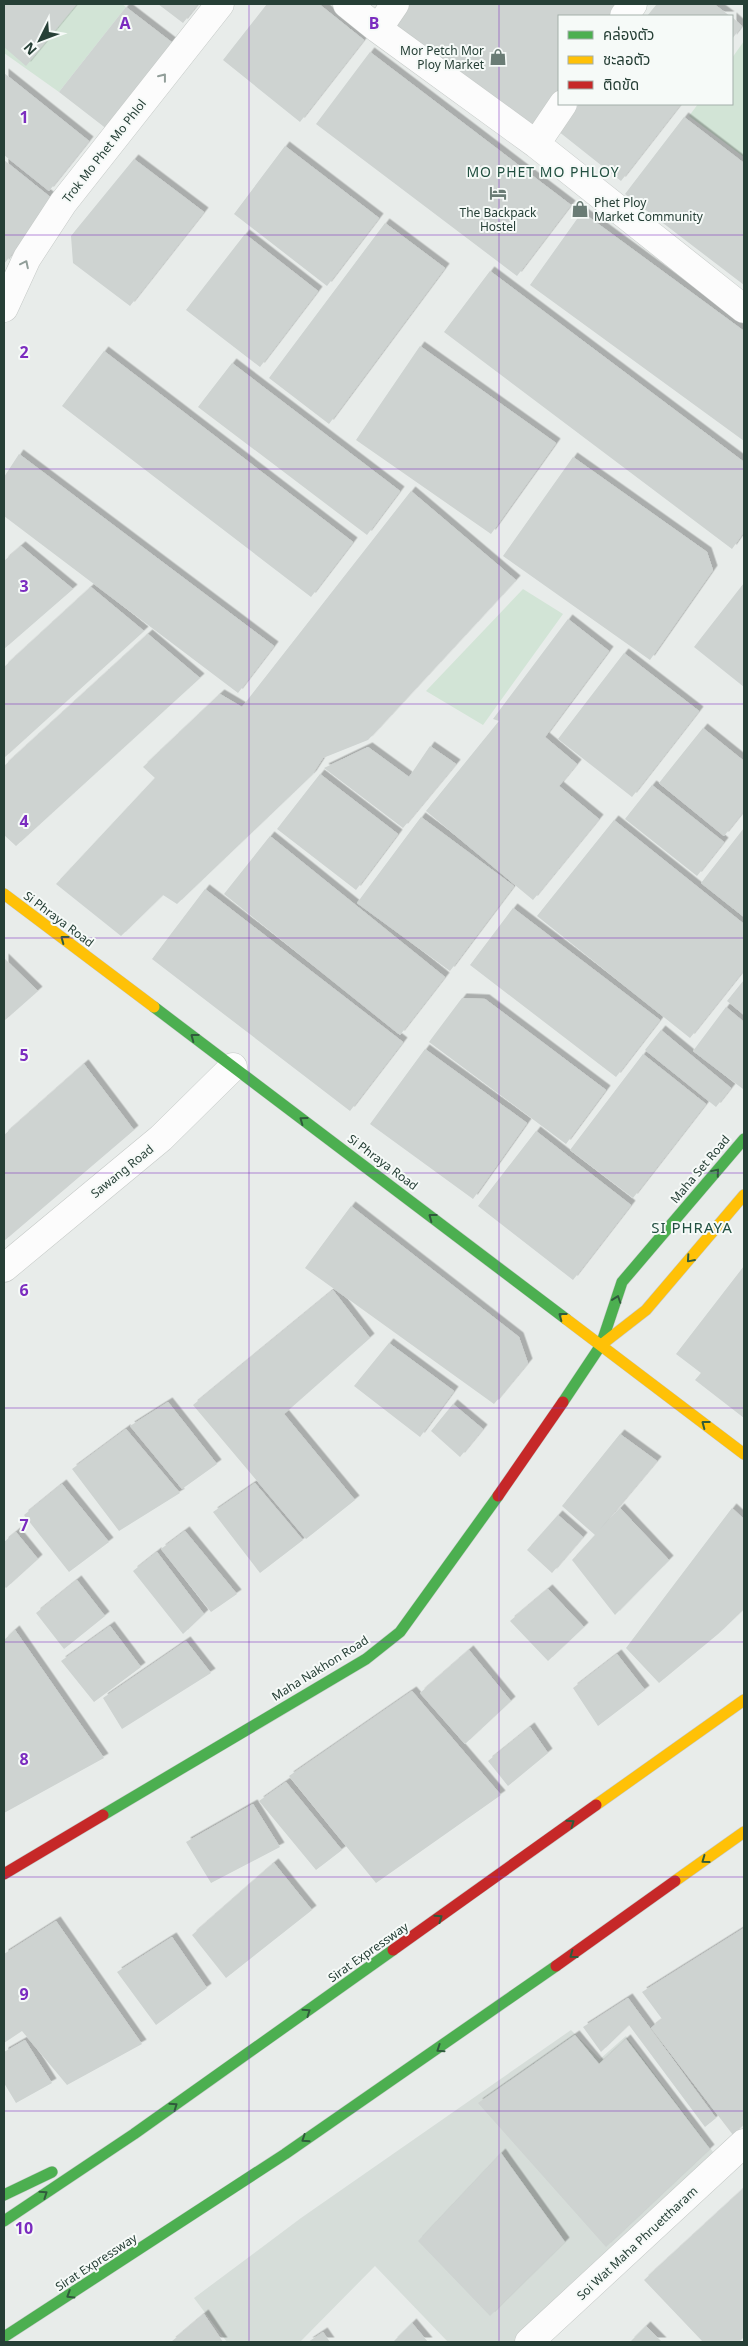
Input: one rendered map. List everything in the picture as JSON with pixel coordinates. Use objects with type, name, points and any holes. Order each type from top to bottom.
[{"type":"main road","name":"Si Phraya Road","points":[[4,894],[744,1454]]},
{"type":"main road","name":"Maha Set Road","points":[[601,1345],[622,1282],[744,1139]]},
{"type":"main road","points":[[601,1345],[646,1310],[744,1196]]},
{"type":"main road","name":"Maha Nakhon Road","points":[[4,1874],[366,1659],[400,1632],[534,1446],[601,1345]]},
{"type":"main road","name":"Sirat Expressway","points":[[4,2221],[134,2134],[744,1700]]},
{"type":"main road","name":"Sirat Expressway","points":[[4,2337],[120,2264],[469,2029],[744,1832]]},
{"type":"main road","points":[[4,2195],[134,2134]]},
{"type":"street","name":"Trok Mo Phet Mo Phlol","points":[[4,308],[27,258],[63,203],[220,4]]},
{"type":"street","points":[[347,4],[378,29],[536,144],[744,309]]},
{"type":"street","points":[[378,29],[395,4]]},
{"type":"street","points":[[625,15],[633,4]]},
{"type":"street","points":[[536,144],[562,105]]},
{"type":"street","name":"Sawang Road","points":[[4,1268],[161,1138],[233,1067]]},
{"type":"street","name":"Soi Wat Maha Phruettharam","points":[[529,2342],[744,2143]]},
{"type":"shaded area","points":[[571,2030],[600,2059],[626,2036],[716,2156],[514,2342],[448,2342],[375,2266],[300,2342],[227,2342],[194,2298],[301,2218]]},
{"type":"green space","points":[[4,4],[122,4],[126,7],[59,92],[4,53]]},
{"type":"green space","points":[[744,41],[744,157],[689,116],[697,105],[733,105],[733,57]]},
{"type":"green space","points":[[523,589],[563,614],[483,725],[426,691]]},
{"type":"building","points":[[4,4],[77,4],[26,66],[4,47]]},
{"type":"building","points":[[158,4],[198,4],[183,23]]},
{"type":"building","points":[[267,4],[319,4],[364,40],[300,122],[223,60]]},
{"type":"building","name":"Mor Petch Mor Ploy Market","points":[[409,4],[618,4],[610,15],[558,15],[558,89],[533,126],[393,27]]},
{"type":"building","points":[[657,4],[714,4],[729,15],[648,15]]},
{"type":"building","points":[[126,7],[178,47],[112,133],[59,92]]},
{"type":"building","points":[[733,18],[742,26],[733,38]]},
{"type":"building","points":[[370,52],[571,205],[517,276],[316,124]]},
{"type":"building","points":[[4,73],[89,141],[49,191],[4,155]]},
{"type":"building","points":[[578,105],[680,105],[621,181],[558,131]]},
{"type":"building","points":[[684,117],[744,163],[744,285],[625,194]]},
{"type":"building","points":[[285,146],[379,218],[327,286],[234,214]]},
{"type":"building","points":[[134,159],[204,212],[130,306],[73,263],[71,236]]},
{"type":"building","points":[[4,160],[54,200],[4,264]]},
{"type":"building","points":[[582,212],[744,331],[744,441],[530,285]]},
{"type":"building","points":[[385,223],[445,268],[329,424],[269,378]]},
{"type":"building","points":[[245,234],[318,291],[260,367],[186,310]]},
{"type":"building","points":[[490,271],[744,462],[744,532],[732,549],[444,332]]},
{"type":"building","points":[[420,346],[556,443],[491,534],[356,440]]},
{"type":"building","points":[[104,351],[353,542],[311,597],[62,406]]},
{"type":"building","points":[[232,363],[400,491],[367,535],[198,407]]},
{"type":"building","points":[[19,454],[274,646],[238,693],[4,516],[4,477]]},
{"type":"building","points":[[573,457],[707,552],[713,570],[650,660],[503,556]]},
{"type":"building","points":[[411,491],[516,580],[368,740],[323,758],[312,775],[177,904],[163,895],[121,936],[56,884],[155,778],[143,767],[220,694],[242,707]]},
{"type":"building","points":[[21,546],[73,589],[4,649],[4,561]]},
{"type":"building","points":[[744,583],[744,687],[694,647]]},
{"type":"building","points":[[91,587],[144,631],[4,758],[4,667]]},
{"type":"building","points":[[568,619],[609,651],[545,737],[577,764],[559,786],[599,819],[533,900],[426,811],[499,721],[493,719]]},
{"type":"building","points":[[148,634],[200,678],[16,846],[4,835],[4,766]]},
{"type":"building","points":[[624,653],[699,711],[632,797],[558,739]]},
{"type":"building","points":[[703,728],[744,761],[744,811],[724,836],[659,783]]},
{"type":"building","points":[[430,746],[456,764],[403,828],[324,768],[368,747],[409,777]]},
{"type":"building","points":[[320,774],[398,834],[356,890],[277,829]]},
{"type":"building","points":[[652,785],[724,842],[697,876],[625,819]]},
{"type":"building","points":[[421,817],[514,886],[450,971],[357,903]]},
{"type":"building","points":[[614,820],[744,924],[744,970],[690,1038],[537,916]]},
{"type":"building","points":[[744,828],[744,917],[701,883]]},
{"type":"building","points":[[270,836],[445,977],[400,1035],[224,894]]},
{"type":"building","points":[[205,889],[403,1042],[350,1111],[152,959]]},
{"type":"building","points":[[513,908],[660,1020],[616,1077],[470,965]]},
{"type":"building","points":[[4,958],[38,991],[4,1021]]},
{"type":"building","points":[[744,980],[744,1015],[727,1001]]},
{"type":"building","points":[[462,998],[485,999],[606,1090],[566,1144],[429,1042]]},
{"type":"building","points":[[726,1007],[744,1022],[743,1089],[693,1051]]},
{"type":"building","points":[[661,1030],[731,1088],[716,1107],[645,1050]]},
{"type":"building","points":[[425,1049],[527,1123],[473,1199],[370,1124]]},
{"type":"building","points":[[643,1054],[706,1104],[633,1198],[570,1150]]},
{"type":"building","points":[[84,1064],[134,1130],[4,1241],[4,1135]]},
{"type":"building","points":[[536,1131],[631,1205],[573,1280],[478,1206]]},
{"type":"building","points":[[351,1206],[519,1337],[528,1363],[494,1404],[305,1268]]},
{"type":"building","points":[[744,1266],[744,1418],[695,1380],[701,1373],[676,1354]]},
{"type":"building","points":[[333,1290],[370,1338],[284,1414],[355,1500],[306,1539],[193,1405]]},
{"type":"building","points":[[389,1343],[454,1391],[420,1437],[354,1386]]},
{"type":"building","points":[[168,1402],[217,1464],[182,1489],[130,1426]]},
{"type":"building","points":[[453,1404],[483,1429],[460,1457],[431,1431]]},
{"type":"building","points":[[126,1429],[180,1493],[119,1531],[72,1469]]},
{"type":"building","points":[[620,1434],[657,1461],[600,1529],[620,1508],[669,1560],[615,1615],[572,1560],[595,1535],[562,1506]]},
{"type":"building","points":[[255,1483],[303,1540],[260,1573],[213,1512]]},
{"type":"building","points":[[62,1484],[109,1542],[69,1572],[24,1515]]},
{"type":"building","points":[[732,1508],[744,1519],[744,1609],[718,1634],[659,1683],[626,1648]]},
{"type":"building","points":[[558,1515],[583,1537],[552,1573],[527,1550]]},
{"type":"building","points":[[185,1531],[237,1594],[211,1612],[161,1549]]},
{"type":"building","points":[[16,1532],[38,1559],[6,1588],[4,1586],[4,1542]]},
{"type":"building","points":[[157,1552],[204,1614],[183,1634],[133,1571]]},
{"type":"building","points":[[77,1580],[105,1616],[64,1649],[36,1613]]},
{"type":"building","points":[[548,1589],[584,1627],[548,1661],[510,1621]]},
{"type":"building","points":[[110,1626],[141,1667],[94,1702],[61,1661]]},
{"type":"building","points":[[15,1630],[104,1758],[4,1813],[4,1640]]},
{"type":"building","points":[[186,1641],[211,1673],[122,1729],[103,1698]]},
{"type":"building","points":[[469,1650],[511,1701],[465,1744],[420,1693]]},
{"type":"building","points":[[617,1654],[645,1690],[598,1726],[573,1688]]},
{"type":"building","points":[[412,1691],[501,1795],[376,1883],[289,1776]]},
{"type":"building","points":[[530,1727],[548,1753],[508,1786],[488,1761]]},
{"type":"building","points":[[286,1782],[342,1850],[316,1870],[259,1801]]},
{"type":"building","points":[[253,1804],[280,1847],[211,1883],[186,1842]]},
{"type":"building","points":[[274,1863],[312,1910],[226,1978],[192,1935]]},
{"type":"building","points":[[56,1921],[142,2044],[67,2085],[22,2031],[4,2043],[4,1954]]},
{"type":"building","points":[[744,1928],[744,2124],[733,2135],[651,2028],[662,2019],[642,1992]]},
{"type":"building","points":[[172,1937],[207,1988],[156,2025],[117,1972]]},
{"type":"building","points":[[628,1998],[716,2118],[705,2127],[629,2025],[601,2052],[583,2027]]},
{"type":"building","points":[[575,2035],[599,2064],[626,2039],[710,2149],[606,2247],[478,2103]]},
{"type":"building","points":[[25,2040],[52,2083],[16,2103],[4,2083],[4,2052]]},
{"type":"building","points":[[501,2153],[565,2242],[490,2316],[418,2241]]},
{"type":"building","points":[[744,2188],[744,2337],[739,2342],[703,2342],[644,2280]]},
{"type":"building","points":[[204,2314],[223,2342],[171,2342]]},
{"type":"building","points":[[412,2323],[428,2342],[393,2342]]},
{"type":"building","points":[[646,2326],[662,2342],[630,2342]]},
{"type":"building","points":[[323,2332],[330,2342],[308,2342]]},
{"type":"traffic: fast","points":[[154,1007],[566,1319]]},
{"type":"traffic: fast","points":[[563,1402],[601,1345],[622,1282],[744,1139]]},
{"type":"traffic: fast","points":[[103,1815],[366,1659],[400,1632],[498,1496]]},
{"type":"traffic: fast","points":[[4,2221],[134,2134],[393,1950]]},
{"type":"traffic: fast","points":[[4,2337],[285,2154],[556,1966]]},
{"type":"traffic: fast","points":[[4,2195],[52,2172]]},
{"type":"traffic: slow","points":[[4,894],[154,1007]]},
{"type":"traffic: slow","points":[[601,1345],[646,1310],[744,1195]]},
{"type":"traffic: slow","points":[[566,1319],[744,1454]]},
{"type":"traffic: slow","points":[[596,1805],[744,1700]]},
{"type":"traffic: slow","points":[[675,1881],[744,1832]]},
{"type":"traffic: jam","points":[[498,1496],[563,1402]]},
{"type":"traffic: jam","points":[[393,1950],[596,1805]]},
{"type":"traffic: jam","points":[[4,1874],[103,1815]]},
{"type":"traffic: jam","points":[[556,1966],[675,1881]]},
{"type":"place","name":"Mor Petch Mor Ploy Market","points":[[498,57]]},
{"type":"place","name":"The Backpack Hostel","points":[[498,193]]},
{"type":"place","name":"Phet Ploy Market Community","points":[[580,209]]},
{"type":"district","name":"MO PHET MO PHLOY","points":[[543,171]]},
{"type":"district","name":"SI PHRAYA","points":[[692,1227]]}]
